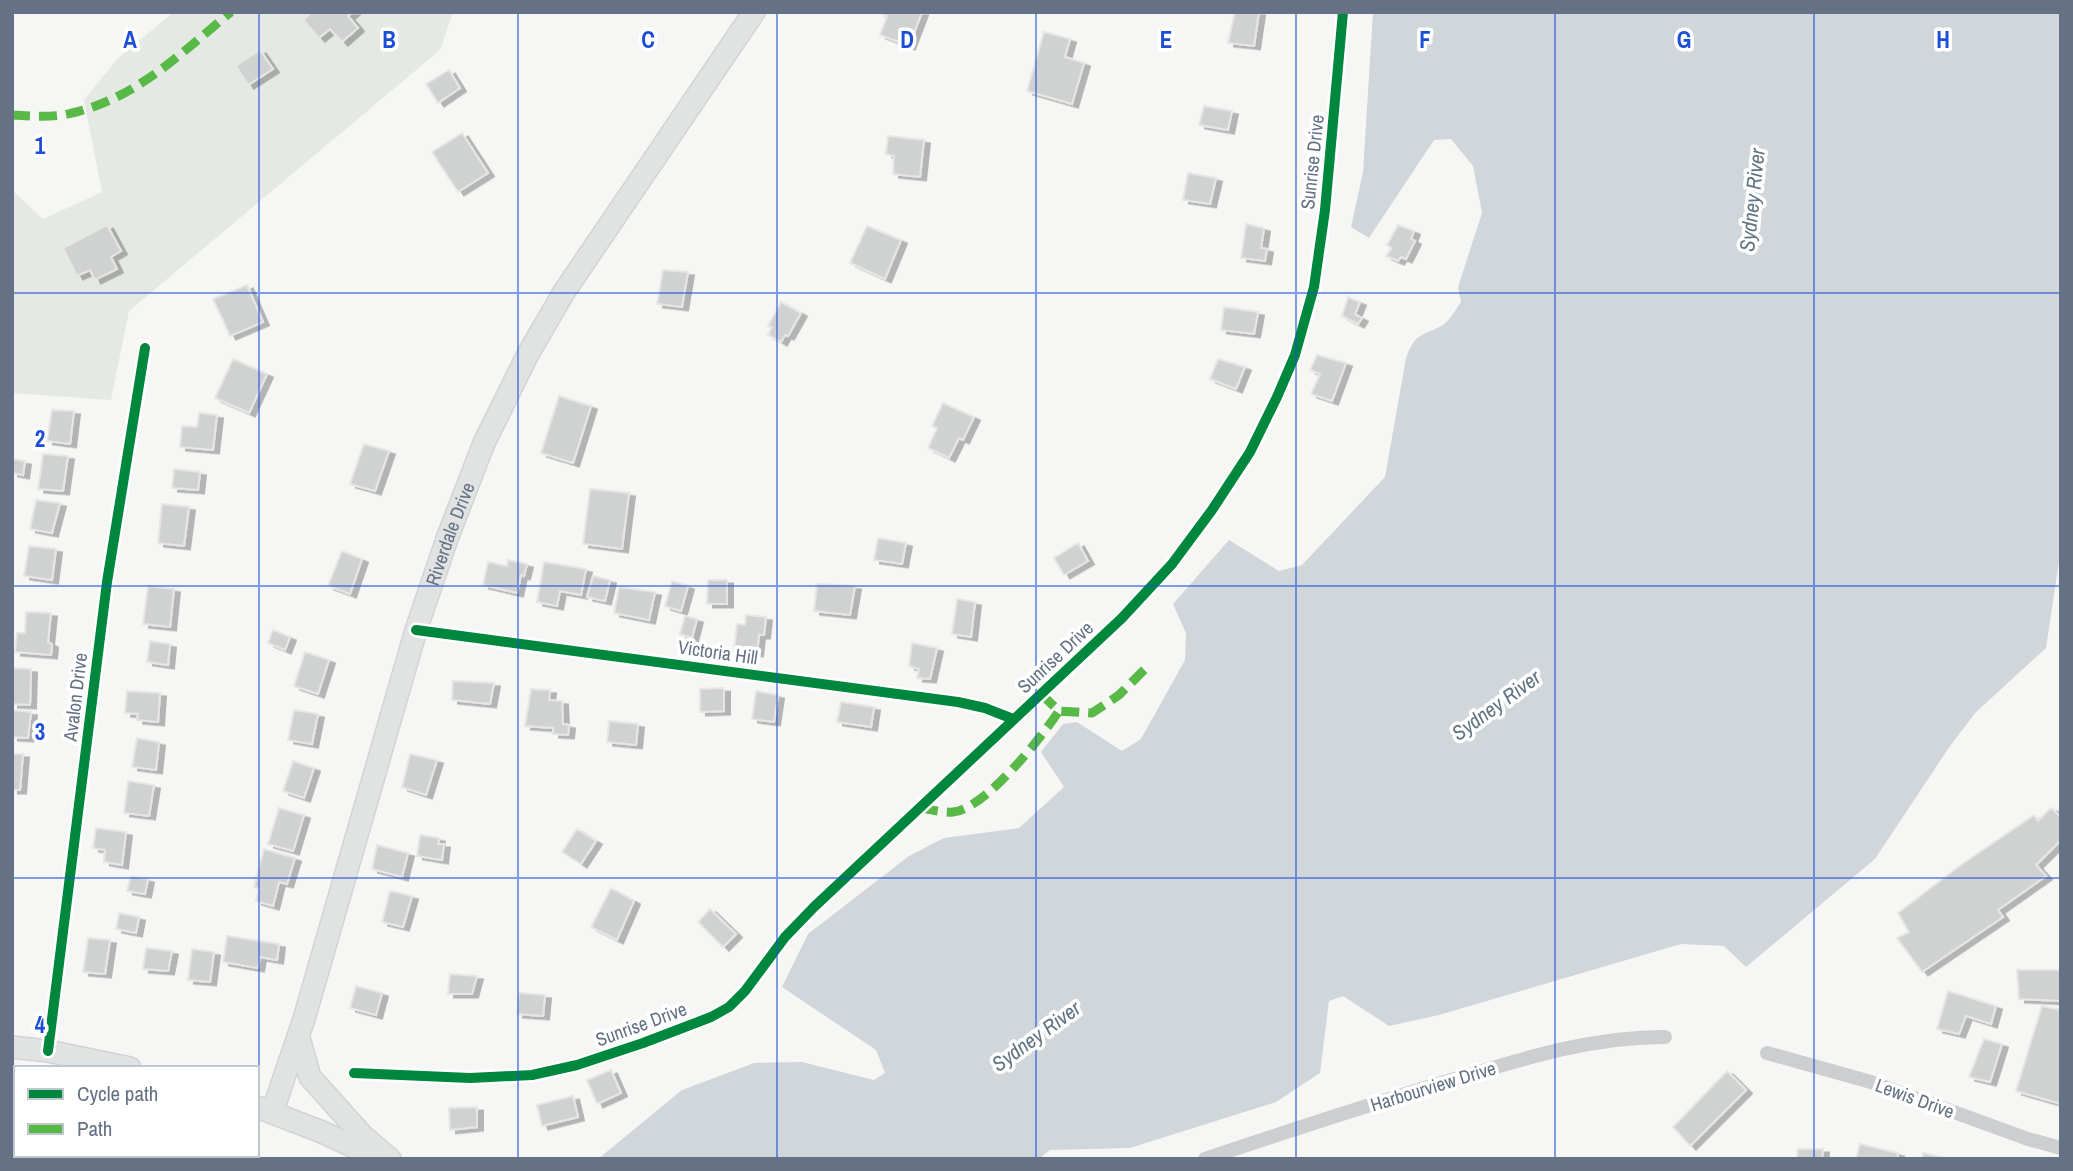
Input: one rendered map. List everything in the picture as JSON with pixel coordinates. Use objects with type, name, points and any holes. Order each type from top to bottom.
[{"type":"main road","name":"Riverdale Drive","points":[[265,1110],[299,1036],[415,630],[484,443],[528,354],[564,292],[754,12]]},
{"type":"main road","points":[[299,1036],[310,1077],[362,1135],[390,1159]]},
{"type":"main road","points":[[12,1047],[48,1051],[120,1066]]},
{"type":"main road","points":[[265,1110],[322,1132],[379,1159]]},
{"type":"street","name":"Sunrise Drive","points":[[354,1073],[470,1078],[547,1072],[643,1043],[711,1017],[729,1007],[740,997],[785,937],[1122,618],[1172,564],[1242,465],[1257,440],[1295,355],[1317,271],[1343,12]]},
{"type":"street","name":"Avalon Drive","points":[[48,1051],[107,582],[145,348]]},
{"type":"street","name":"Victoria Hill","points":[[415,630],[958,702],[985,708],[1013,719]]},
{"type":"street","name":"Harbourview Drive","points":[[1205,1159],[1542,1053],[1604,1040],[1665,1037]]},
{"type":"street","name":"Lewis Drive","points":[[1767,1052],[1871,1082],[2028,1139],[2061,1147]]},
{"type":"shaded area","points":[[174,12],[453,12],[440,50],[129,311],[111,400],[12,393],[12,190],[43,219],[102,192],[84,100],[118,58]]},
{"type":"water","name":"Sydney River","points":[[1373,12],[2061,12],[2061,548],[2046,648],[1976,712],[1950,746],[1875,859],[1746,967],[1724,946],[1681,944],[1439,1015],[1389,1026],[1343,996],[1329,1001],[1320,1073],[1276,1102],[1130,1148],[1050,1150],[1039,1159],[598,1159],[682,1090],[754,1063],[802,1062],[874,1080],[885,1073],[876,1050],[782,987],[808,934],[909,856],[944,838],[1019,828],[1064,787],[1041,752],[1063,724],[1077,722],[1122,751],[1141,739],[1185,660],[1186,633],[1173,604],[1229,540],[1279,571],[1302,565],[1385,477],[1406,358],[1413,343],[1420,336],[1446,323],[1461,302],[1458,287],[1482,213],[1473,166],[1451,139],[1434,140],[1369,238],[1351,227],[1363,172]]},
{"type":"building","points":[[312,12],[353,12],[348,16],[358,28],[342,42],[330,29],[319,38],[303,20]]},
{"type":"building","points":[[878,12],[922,12],[909,46],[880,35],[887,16]]},
{"type":"building","points":[[1235,12],[1259,12],[1254,46],[1228,43]]},
{"type":"building","points":[[1044,32],[1070,39],[1065,57],[1084,63],[1072,104],[1027,91]]},
{"type":"building","points":[[260,50],[273,69],[248,85],[236,66]]},
{"type":"building","points":[[449,70],[460,88],[438,103],[426,84]]},
{"type":"building","points":[[1204,106],[1232,111],[1228,130],[1199,125]]},
{"type":"building","points":[[462,133],[488,173],[458,192],[432,152]]},
{"type":"building","points":[[888,136],[924,140],[920,177],[893,174],[894,156],[886,154]]},
{"type":"building","points":[[1188,173],[1216,178],[1210,204],[1183,200]]},
{"type":"building","points":[[1246,224],[1264,228],[1261,248],[1267,249],[1265,261],[1241,258]]},
{"type":"building","points":[[107,225],[121,251],[111,257],[117,269],[95,280],[90,270],[77,276],[63,248]]},
{"type":"building","points":[[1398,225],[1414,231],[1411,239],[1415,241],[1406,259],[1401,257],[1398,261],[1386,256],[1392,248],[1387,245]]},
{"type":"building","points":[[867,226],[901,240],[885,279],[850,263]]},
{"type":"building","points":[[663,270],[688,272],[682,307],[657,304]]},
{"type":"building","points":[[247,285],[263,322],[230,336],[213,299]]},
{"type":"building","points":[[1348,297],[1360,302],[1355,314],[1362,318],[1358,324],[1342,316]]},
{"type":"building","points":[[781,302],[801,313],[788,336],[785,335],[781,342],[768,335],[772,327],[768,326]]},
{"type":"building","points":[[1224,307],[1258,312],[1254,334],[1221,330]]},
{"type":"building","points":[[1317,355],[1346,363],[1332,401],[1311,394],[1320,374],[1310,370]]},
{"type":"building","points":[[233,359],[267,374],[249,413],[215,398]]},
{"type":"building","points":[[1218,359],[1245,367],[1236,389],[1210,379]]},
{"type":"building","points":[[559,396],[591,406],[573,463],[541,453]]},
{"type":"building","points":[[943,403],[974,417],[963,440],[959,438],[949,458],[928,448],[937,428],[932,426]]},
{"type":"building","points":[[52,410],[74,411],[70,444],[47,441]]},
{"type":"building","points":[[199,413],[217,415],[213,450],[180,447],[182,426],[197,427]]},
{"type":"building","points":[[364,444],[389,451],[375,491],[350,484]]},
{"type":"building","points":[[43,454],[68,456],[63,491],[38,489]]},
{"type":"building","points":[[12,459],[25,461],[23,475],[12,473]]},
{"type":"building","points":[[174,469],[200,472],[198,490],[172,488]]},
{"type":"building","points":[[590,489],[629,493],[622,549],[583,544]]},
{"type":"building","points":[[36,500],[60,503],[52,533],[30,529]]},
{"type":"building","points":[[162,504],[189,507],[184,546],[158,543]]},
{"type":"building","points":[[878,538],[906,543],[902,564],[874,560]]},
{"type":"building","points":[[1078,543],[1088,561],[1064,575],[1054,558]]},
{"type":"building","points":[[29,546],[56,549],[52,580],[24,576]]},
{"type":"building","points":[[342,551],[362,559],[350,594],[328,586]]},
{"type":"building","points":[[508,560],[527,564],[517,593],[483,585],[488,562],[507,566]]},
{"type":"building","points":[[544,562],[586,569],[581,595],[560,591],[557,606],[537,602]]},
{"type":"building","points":[[593,576],[610,580],[605,601],[587,597]]},
{"type":"building","points":[[708,580],[727,580],[727,604],[707,604]]},
{"type":"building","points":[[672,581],[688,586],[681,611],[665,606]]},
{"type":"building","points":[[817,584],[855,586],[850,615],[814,611]]},
{"type":"building","points":[[148,586],[174,589],[170,627],[143,624]]},
{"type":"building","points":[[619,587],[655,592],[649,620],[614,613]]},
{"type":"building","points":[[957,599],[975,602],[971,637],[952,634]]},
{"type":"building","points":[[26,612],[51,613],[48,642],[52,644],[51,655],[15,652],[17,633],[25,633]]},
{"type":"building","points":[[746,615],[766,617],[764,635],[759,635],[757,653],[734,650],[737,624],[745,625]]},
{"type":"building","points":[[685,616],[697,619],[692,638],[680,634]]},
{"type":"building","points":[[273,630],[290,637],[285,650],[268,643]]},
{"type":"building","points":[[150,641],[170,644],[168,665],[147,662]]},
{"type":"building","points":[[912,643],[937,648],[930,679],[917,678],[919,669],[909,666]]},
{"type":"building","points":[[305,652],[329,660],[318,694],[294,686]]},
{"type":"building","points":[[12,668],[31,669],[30,705],[12,704]]},
{"type":"building","points":[[453,681],[494,683],[490,704],[452,700]]},
{"type":"building","points":[[724,688],[724,711],[700,712],[700,689]]},
{"type":"building","points":[[531,689],[550,690],[549,700],[562,701],[563,724],[569,725],[568,735],[553,734],[553,728],[525,726]]},
{"type":"building","points":[[127,691],[160,693],[158,722],[137,720],[138,714],[125,713]]},
{"type":"building","points":[[756,691],[778,695],[774,722],[752,719]]},
{"type":"building","points":[[841,702],[874,707],[871,727],[837,722]]},
{"type":"building","points":[[12,710],[31,712],[28,738],[12,737]]},
{"type":"building","points":[[294,710],[318,714],[312,744],[288,740]]},
{"type":"building","points":[[609,721],[638,724],[636,745],[607,742]]},
{"type":"building","points":[[137,738],[159,742],[156,770],[132,767]]},
{"type":"building","points":[[12,754],[23,754],[20,790],[12,790]]},
{"type":"building","points":[[410,754],[437,760],[426,795],[402,787]]},
{"type":"building","points":[[293,761],[314,768],[304,798],[283,791]]},
{"type":"building","points":[[128,781],[154,785],[149,816],[124,813]]},
{"type":"building","points":[[279,808],[304,815],[293,851],[268,844]]},
{"type":"building","points":[[2051,808],[2061,817],[2061,840],[2036,865],[2046,876],[1998,910],[2003,917],[1922,972],[1897,938],[1909,932],[1898,913],[1961,865],[2034,815],[2038,821]]},
{"type":"building","points":[[96,828],[126,832],[122,865],[104,862],[105,850],[93,848]]},
{"type":"building","points":[[577,829],[596,841],[581,864],[562,852]]},
{"type":"building","points":[[420,835],[439,838],[438,844],[444,844],[442,860],[417,856]]},
{"type":"building","points":[[377,845],[408,853],[402,877],[372,869]]},
{"type":"building","points":[[264,849],[295,858],[287,884],[279,882],[273,906],[256,901],[259,889],[254,887]]},
{"type":"building","points":[[131,876],[148,879],[145,894],[127,891]]},
{"type":"building","points":[[611,888],[634,901],[617,940],[591,927]]},
{"type":"building","points":[[390,891],[412,896],[403,927],[382,922]]},
{"type":"building","points":[[710,909],[736,934],[723,947],[698,922]]},
{"type":"building","points":[[119,913],[139,917],[136,933],[116,929]]},
{"type":"building","points":[[227,936],[279,944],[277,960],[260,957],[258,968],[223,962]]},
{"type":"building","points":[[88,938],[110,940],[105,974],[83,972]]},
{"type":"building","points":[[146,948],[172,951],[168,971],[143,969]]},
{"type":"building","points":[[192,949],[214,952],[210,982],[188,980]]},
{"type":"building","points":[[2017,970],[2061,970],[2061,1001],[2019,999]]},
{"type":"building","points":[[450,974],[477,976],[472,994],[448,994]]},
{"type":"building","points":[[356,986],[382,993],[376,1015],[350,1008]]},
{"type":"building","points":[[1948,991],[1996,1006],[1991,1024],[1966,1016],[1959,1034],[1937,1029]]},
{"type":"building","points":[[519,993],[545,995],[543,1016],[517,1014]]},
{"type":"building","points":[[2042,1006],[2061,1010],[2061,1104],[2016,1091]]},
{"type":"building","points":[[1984,1039],[2002,1044],[1990,1082],[1969,1077]]},
{"type":"building","points":[[611,1070],[621,1093],[597,1104],[587,1080]]},
{"type":"building","points":[[1727,1071],[1746,1090],[1690,1146],[1673,1127]]},
{"type":"building","points":[[573,1096],[578,1117],[542,1126],[537,1105]]},
{"type":"building","points":[[477,1107],[477,1127],[450,1130],[449,1108]]},
{"type":"building","points":[[1860,1144],[1898,1153],[1897,1159],[1856,1159]]},
{"type":"building","points":[[1798,1149],[1823,1149],[1822,1159],[1797,1159]]},
{"type":"building","points":[[1923,1153],[1949,1159],[1922,1159]]},
{"type":"building","points":[[154,1157],[192,1157],[192,1159]]},
{"type":"marked path","points":[[12,115],[65,115],[117,97],[176,58],[231,12]]},
{"type":"marked path","points":[[1041,694],[1059,711],[1092,713],[1119,695],[1147,667]]},
{"type":"marked path","points":[[920,808],[953,812],[981,799],[1026,754],[1059,711]]},
{"type":"cycle path","points":[[354,1073],[470,1078],[532,1075],[577,1065],[643,1043],[711,1017],[729,1007],[745,991],[785,937],[814,907],[1122,618],[1172,564],[1212,510],[1250,452],[1295,355],[1314,287],[1325,210],[1343,12]]},
{"type":"cycle path","points":[[48,1051],[107,582],[145,348]]},
{"type":"cycle path","points":[[416,630],[958,702],[985,708],[1013,719]]}]
